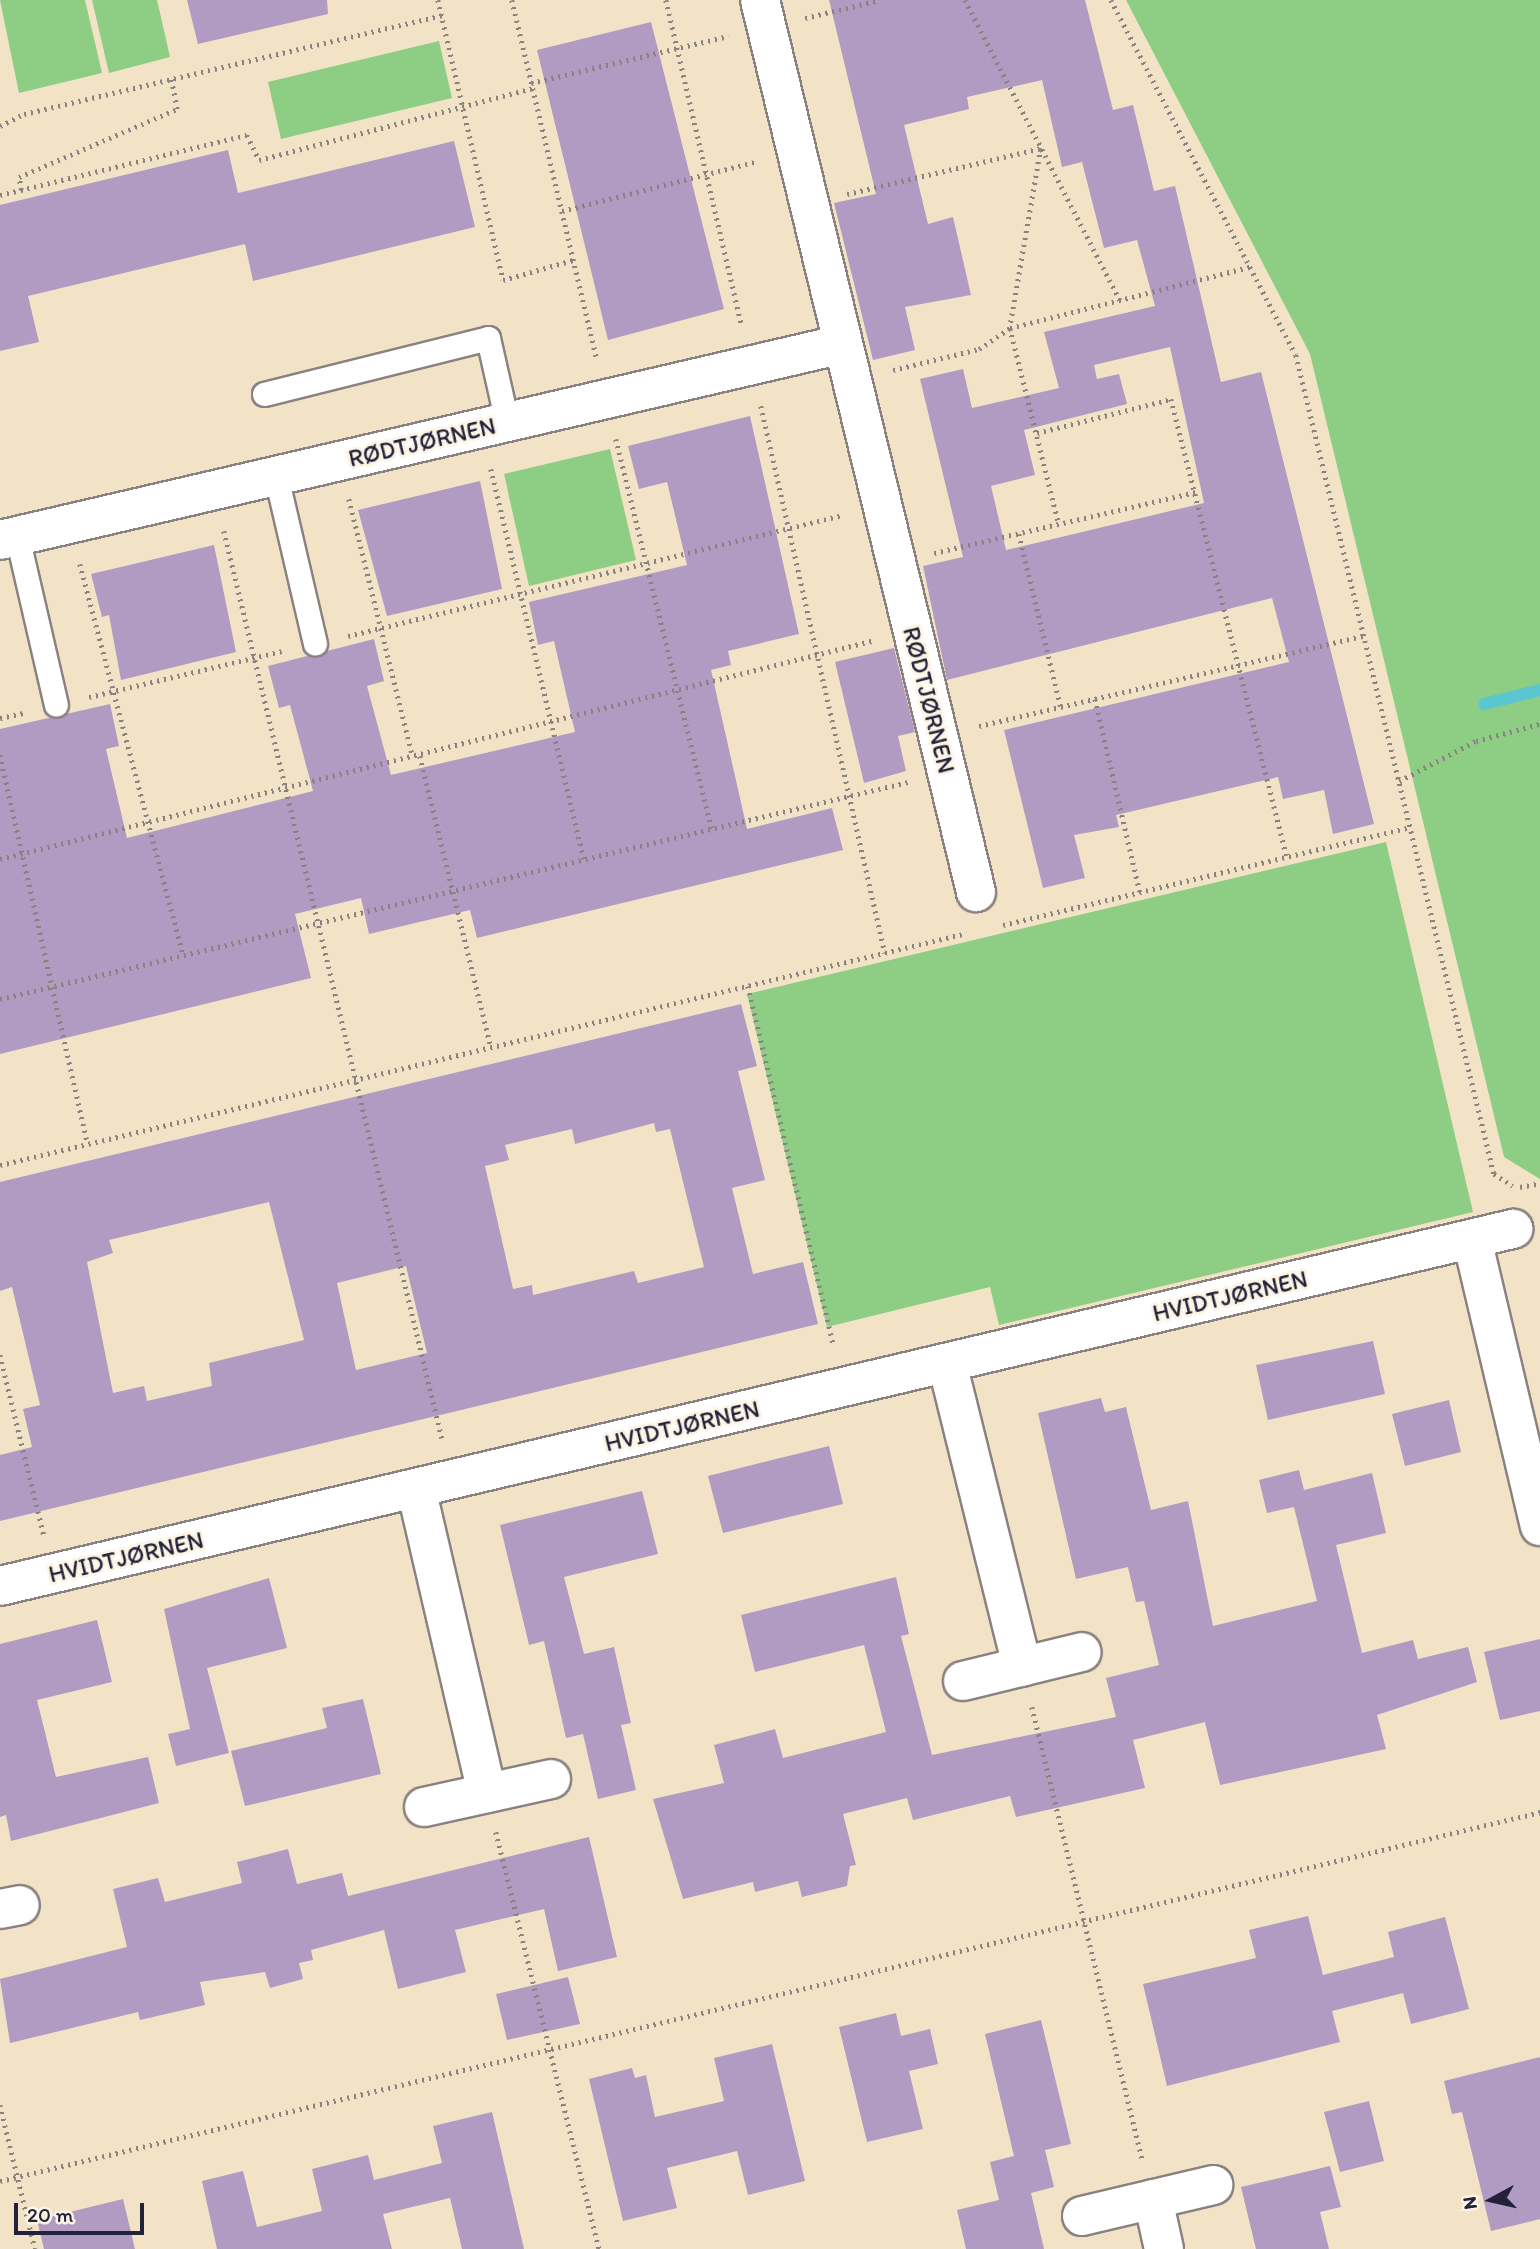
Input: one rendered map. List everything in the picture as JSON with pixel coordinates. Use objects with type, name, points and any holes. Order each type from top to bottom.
[{"type":"street","name":"RØDTJØRNEN","points":[[763,14],[976,892]]},
{"type":"street","name":"RØDTJØRNEN","points":[[8,538],[843,344]]},
{"type":"street","name":"HVIDTJØRNEN","points":[[0,1587],[1513,1229]]},
{"type":"street","points":[[1472,1239],[1540,1526]]},
{"type":"street","points":[[947,1363],[1022,1667]]},
{"type":"street","points":[[416,1488],[487,1793]]},
{"type":"street","points":[[963,1681],[1082,1652]]},
{"type":"street","points":[[424,1807],[551,1779]]},
{"type":"street","points":[[1082,2216],[1213,2185]]},
{"type":"street","points":[[1153,2199],[1164,2249]]},
{"type":"lane","points":[[264,394],[488,338],[507,422]]},
{"type":"lane","points":[[276,476],[315,644]]},
{"type":"lane","points":[[8,538],[56,705]]},
{"type":"path","points":[[438,0],[503,280],[573,260]]},
{"type":"path","points":[[512,0],[606,399],[712,829]]},
{"type":"path","points":[[666,0],[885,953]]},
{"type":"path","points":[[0,195],[247,135],[259,160],[678,48],[763,14],[880,0]]},
{"type":"path","points":[[965,0],[1120,299]]},
{"type":"path","points":[[1111,0],[1296,355],[1494,1174],[1524,1194]]},
{"type":"path","points":[[0,126],[24,114],[442,15]]},
{"type":"path","points":[[21,190],[19,177],[177,109],[171,79]]},
{"type":"path","points":[[809,203],[1041,148]]},
{"type":"path","points":[[1041,148],[1010,328],[1059,524]]},
{"type":"path","points":[[562,211],[797,151]]},
{"type":"path","points":[[1037,433],[1171,399],[1241,665],[1287,856]]},
{"type":"path","points":[[340,461],[413,757]]},
{"type":"path","points":[[491,467],[584,859]]},
{"type":"path","points":[[896,562],[1196,492]]},
{"type":"path","points":[[0,718],[381,629],[882,506]]},
{"type":"path","points":[[224,530],[452,1480]]},
{"type":"path","points":[[1019,534],[1061,707]]},
{"type":"path","points":[[80,564],[151,822],[183,955]]},
{"type":"path","points":[[0,859],[678,693],[913,630]]},
{"type":"path","points":[[938,735],[1364,636]]},
{"type":"path","points":[[1095,699],[1140,891]]},
{"type":"path","points":[[1399,781],[1476,741],[1540,724]]},
{"type":"path","points":[[0,755],[88,1144]]},
{"type":"path","points":[[420,756],[491,1047]]},
{"type":"path","points":[[0,999],[454,888],[947,773]]},
{"type":"path","points":[[991,927],[1410,827]]},
{"type":"path","points":[[0,1165],[978,930]]},
{"type":"path","points":[[748,986],[844,1387]]},
{"type":"path","points":[[1516,1188],[1540,1183]]},
{"type":"path","points":[[0,1355],[54,1574]]},
{"type":"path","points":[[1022,1667],[1153,2199]]},
{"type":"path","points":[[487,1793],[598,2249]]},
{"type":"path","points":[[0,2181],[1540,1812]]},
{"type":"path","points":[[0,2105],[35,2249]]},
{"type":"green space","points":[[0,0],[85,0],[102,73],[19,93]]},
{"type":"green space","points":[[92,0],[157,0],[170,57],[109,73]]},
{"type":"green space","points":[[1126,0],[1540,0],[1540,1179],[1504,1157],[1310,354]]},
{"type":"green space","points":[[439,41],[452,98],[281,139],[268,82]]},
{"type":"green space","points":[[610,449],[636,560],[529,586],[504,474]]},
{"type":"green space","points":[[1386,842],[1473,1212],[999,1325],[990,1287],[827,1327],[747,994]]},
{"type":"building","points":[[187,0],[327,0],[328,14],[198,44]]},
{"type":"building","points":[[829,0],[1085,0],[1113,110],[1133,105],[1154,191],[1175,186],[1221,382],[1261,372],[1374,824],[1333,834],[1324,790],[1283,799],[1278,777],[1116,815],[1119,827],[1074,835],[1085,878],[1043,888],[1004,730],[1289,662],[1272,598],[947,680],[923,566],[963,557],[920,379],[963,369],[972,408],[1059,388],[1044,332],[1155,306],[1137,240],[1104,248],[1082,162],[1062,167],[1042,80],[967,97],[969,109],[904,125],[928,224],[953,217],[971,295],[905,307],[915,350],[873,360],[834,203],[876,194]],"holes":[[[1170,347],[1204,503],[1006,550],[991,486],[1035,475],[1024,430],[1127,404],[1119,374],[1097,379],[1094,365]]]},
{"type":"building","points":[[651,22],[724,309],[608,340],[537,50]]},
{"type":"building","points":[[454,141],[475,227],[253,281],[245,244],[28,296],[39,342],[0,351],[0,205],[228,150],[238,193]]},
{"type":"building","points":[[750,416],[799,634],[728,651],[731,665],[711,670],[747,829],[832,808],[843,850],[477,938],[470,910],[369,934],[361,898],[295,914],[311,978],[0,1054],[0,729],[110,704],[119,746],[106,749],[127,838],[313,791],[290,705],[279,708],[268,666],[374,639],[384,681],[367,686],[391,775],[575,732],[554,641],[538,645],[529,602],[687,565],[667,482],[639,489],[628,446]]},
{"type":"building","points":[[480,481],[502,589],[387,616],[358,510]]},
{"type":"building","points":[[214,545],[236,652],[121,680],[109,615],[102,617],[91,574]]},
{"type":"building","points":[[894,648],[915,732],[898,736],[906,771],[864,783],[835,662]]},
{"type":"building","points":[[741,1004],[757,1066],[738,1071],[765,1180],[732,1188],[753,1274],[803,1262],[818,1324],[0,1521],[0,1455],[32,1447],[23,1409],[40,1405],[12,1287],[0,1291],[0,1182]],"holes":[[[654,1123],[656,1132],[670,1129],[704,1267],[638,1283],[634,1271],[533,1295],[532,1285],[513,1289],[485,1166],[509,1160],[505,1145],[572,1129],[575,1144]],[[269,1202],[304,1340],[209,1363],[212,1386],[147,1401],[144,1386],[113,1393],[87,1262],[113,1253],[109,1240]],[[406,1266],[427,1353],[356,1370],[337,1283]]]},
{"type":"building","points":[[1373,1341],[1385,1394],[1268,1420],[1256,1365]]},
{"type":"building","points":[[1101,1398],[1105,1412],[1126,1407],[1151,1510],[1188,1501],[1213,1626],[1317,1601],[1294,1507],[1267,1513],[1259,1480],[1299,1470],[1304,1490],[1372,1473],[1386,1533],[1336,1545],[1362,1653],[1413,1640],[1418,1659],[1468,1647],[1477,1682],[1377,1715],[1386,1749],[1220,1785],[1205,1722],[1133,1740],[1145,1788],[1016,1817],[1010,1796],[913,1820],[907,1798],[843,1814],[856,1865],[850,1866],[847,1886],[802,1897],[798,1881],[755,1892],[753,1882],[683,1899],[653,1799],[724,1783],[714,1745],[775,1729],[783,1758],[886,1732],[864,1645],[755,1672],[741,1615],[896,1577],[909,1634],[901,1636],[932,1755],[1116,1717],[1106,1678],[1159,1665],[1144,1601],[1136,1602],[1128,1567],[1076,1579],[1038,1413]]},
{"type":"building","points":[[1449,1400],[1461,1452],[1405,1466],[1392,1414]]},
{"type":"building","points":[[829,1446],[843,1504],[723,1533],[708,1476]]},
{"type":"building","points":[[642,1491],[658,1554],[564,1577],[584,1654],[614,1647],[631,1723],[621,1725],[636,1790],[598,1799],[583,1734],[566,1738],[544,1641],[529,1645],[500,1525]]},
{"type":"building","points":[[269,1578],[287,1648],[207,1668],[229,1753],[176,1766],[168,1734],[190,1729],[164,1609]]},
{"type":"building","points":[[97,1620],[112,1682],[37,1700],[56,1777],[148,1757],[159,1803],[11,1841],[6,1815],[0,1817],[0,1644]]},
{"type":"building","points":[[1540,1639],[1540,1711],[1500,1720],[1484,1652]]},
{"type":"building","points":[[363,1699],[381,1774],[245,1806],[231,1751],[327,1728],[322,1708]]},
{"type":"building","points":[[589,1837],[617,1957],[558,1971],[544,1909],[455,1930],[466,1972],[398,1989],[384,1930],[311,1950],[313,1960],[299,1963],[303,1979],[270,1988],[265,1972],[200,1982],[205,2005],[140,2020],[138,2012],[10,2043],[0,1979],[127,1947],[113,1889],[158,1878],[165,1902],[242,1883],[237,1862],[288,1849],[297,1884],[342,1873],[348,1896]]},
{"type":"building","points":[[1308,1916],[1323,1975],[1394,1957],[1388,1932],[1445,1917],[1469,2009],[1411,2024],[1403,1993],[1332,2011],[1340,2042],[1167,2086],[1143,1984],[1256,1958],[1249,1930]]},
{"type":"building","points":[[568,1977],[580,2024],[507,2040],[496,1994]]},
{"type":"building","points":[[896,2013],[901,2036],[930,2029],[938,2064],[909,2071],[923,2129],[867,2142],[839,2027]]},
{"type":"building","points":[[1041,2020],[1071,2144],[1045,2150],[1054,2187],[1031,2193],[1044,2249],[966,2249],[957,2210],[999,2200],[990,2162],[1014,2156],[985,2034]]},
{"type":"building","points":[[772,2044],[805,2181],[748,2195],[737,2151],[667,2168],[677,2208],[623,2221],[589,2079],[632,2068],[635,2078],[646,2075],[655,2117],[724,2101],[714,2058]]},
{"type":"building","points":[[1540,2057],[1540,2219],[1491,2231],[1462,2112],[1452,2114],[1444,2081]]},
{"type":"building","points":[[1369,2101],[1384,2161],[1340,2172],[1324,2112]]},
{"type":"building","points":[[492,2112],[524,2249],[462,2249],[450,2198],[383,2214],[392,2249],[217,2249],[202,2181],[243,2171],[257,2227],[322,2211],[312,2169],[368,2155],[374,2180],[442,2163],[433,2126]]},
{"type":"building","points":[[1330,2166],[1341,2207],[1320,2212],[1329,2249],[1256,2249],[1241,2187]]},
{"type":"building","points":[[123,2199],[135,2249],[44,2249],[37,2220]]},
{"type":"waterway","points":[[1484,704],[1540,690]]}]
